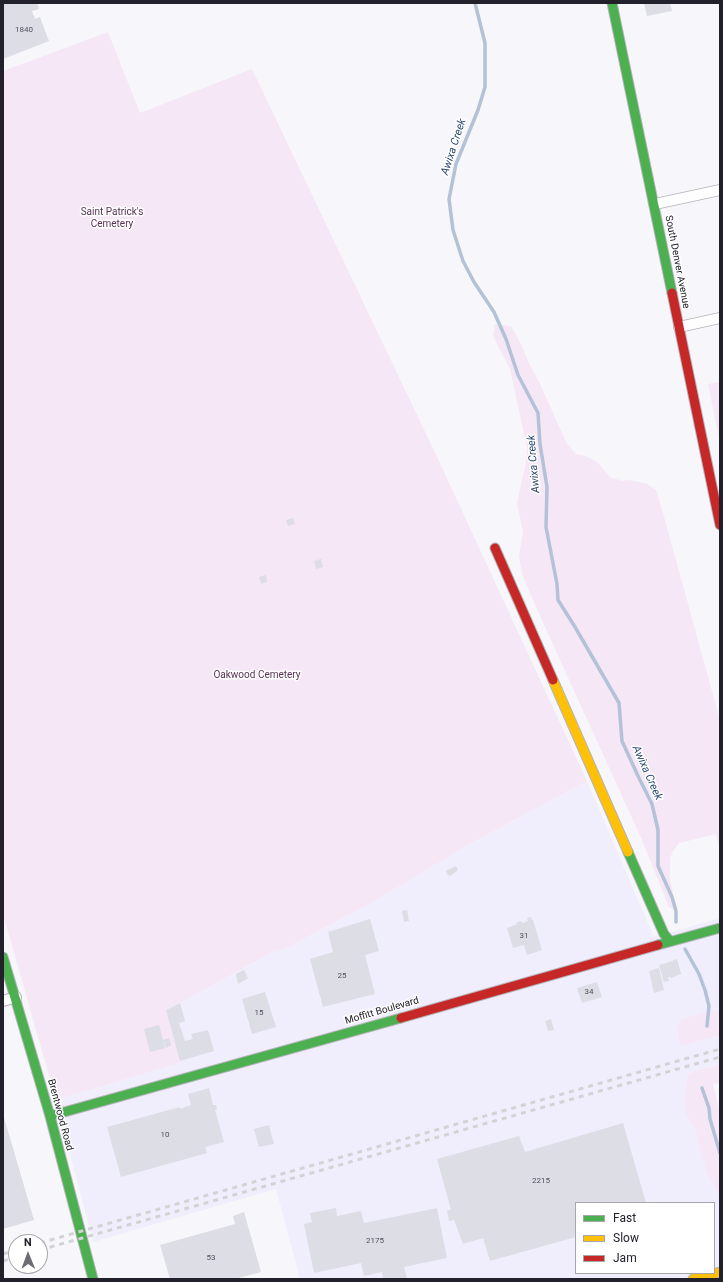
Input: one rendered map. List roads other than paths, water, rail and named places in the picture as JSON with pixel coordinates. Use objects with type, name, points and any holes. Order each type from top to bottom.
[{"type":"street","name":"South Denver Avenue","points":[[612,3],[720,525]]},
{"type":"street","points":[[654,204],[720,190]]},
{"type":"street","points":[[679,327],[720,318]]},
{"type":"street","points":[[494,548],[664,934],[670,941]]},
{"type":"street","name":"Moffitt Boulevard","points":[[50,1116],[720,928]]},
{"type":"street","name":"Brentwood Road","points":[[3,957],[50,1116],[93,1279]]},
{"type":"street","points":[[3,1001],[16,997]]},
{"type":"street","points":[[693,1279],[712,1274]]},
{"type":"waterway","name":"Awixa Creek","points":[[475,3],[485,43],[485,87],[478,110],[456,164],[449,199],[453,230],[463,261],[474,282],[494,312],[506,339],[518,375],[538,413],[540,444],[547,487],[546,527],[557,584],[558,600],[619,703],[622,741],[652,804],[658,830],[658,866],[672,897],[676,911],[676,922]]},
{"type":"waterway","name":"Awixa Creek","points":[[685,949],[699,974],[705,990],[709,1006],[707,1026]]},
{"type":"waterway","name":"Awixa Creek","points":[[702,1088],[709,1108],[710,1119],[720,1153]]},
{"type":"railway","points":[[48,1241],[720,1049]]},
{"type":"railway","points":[[48,1248],[720,1057]]},
{"type":"railway","points":[[3,1254],[8,1252]]},
{"type":"railway","points":[[3,1261],[8,1259]]},
{"type":"park label","name":"Saint Patrick's Cemetery","points":[[112,218]]},
{"type":"park label","name":"Oakwood Cemetery","points":[[257,675]]}]
